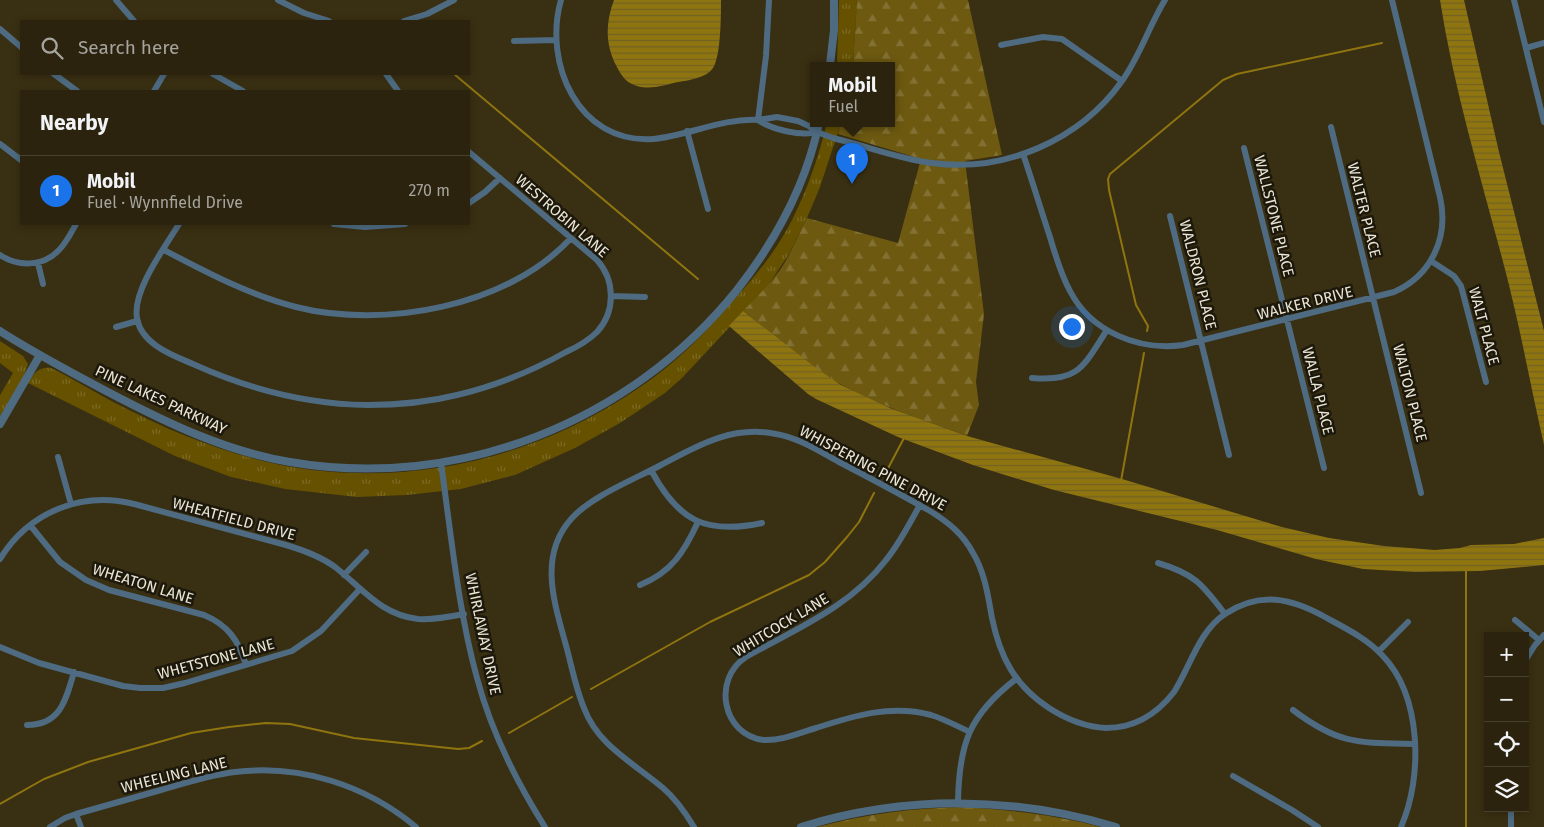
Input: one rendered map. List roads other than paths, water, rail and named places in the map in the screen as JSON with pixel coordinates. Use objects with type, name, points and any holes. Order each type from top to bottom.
[{"type":"street","points":[[116,0],[133,20]]},
{"type":"street","points":[[278,0],[304,13],[326,20]]},
{"type":"street","points":[[407,20],[435,11],[454,0]]},
{"type":"street","points":[[561,0],[556,40],[558,59],[568,90],[579,107],[598,124],[617,133],[641,139],[658,138],[724,122],[773,117],[805,124],[817,132],[915,160],[938,164],[976,164],[1003,160],[1053,141],[1079,124],[1102,105],[1122,81],[1165,0]]},
{"type":"street","points":[[758,120],[766,56],[769,0]]},
{"type":"street","points":[[830,62],[834,30],[834,0]]},
{"type":"street","name":"WALKER DRIVE","points":[[1023,154],[1069,290],[1084,310],[1107,330],[1131,341],[1157,347],[1183,345],[1374,299],[1394,292],[1409,285],[1420,276],[1432,260],[1442,232],[1442,209],[1392,0]]},
{"type":"street","points":[[1514,0],[1544,122]]},
{"type":"street","points":[[0,29],[20,46]]},
{"type":"street","points":[[1001,45],[1043,37],[1062,39],[1122,81]]},
{"type":"street","points":[[514,41],[556,40]]},
{"type":"street","points":[[1526,48],[1544,44]]},
{"type":"street","points":[[55,75],[76,90]]},
{"type":"street","points":[[155,90],[163,75]]},
{"type":"street","points":[[215,75],[241,90]]},
{"type":"street","points":[[387,75],[397,90]]},
{"type":"street","points":[[758,120],[773,128],[805,134],[817,132]]},
{"type":"street","name":"PINE LAKES PARKWAY","points":[[0,331],[40,355],[169,422],[212,442],[288,462],[346,468],[390,468],[441,463],[502,449],[564,426],[624,392],[677,352],[727,302],[765,252],[786,215],[809,161],[818,127]]},
{"type":"street","name":"WALTER PLACE","points":[[1331,127],[1374,299]]},
{"type":"street","points":[[687,131],[708,209]]},
{"type":"street","points":[[0,144],[20,159]]},
{"type":"street","name":"WALLSTONE PLACE","points":[[1244,148],[1287,320]]},
{"type":"street","name":"WESTROBIN LANE","points":[[137,321],[144,334],[157,347],[191,363],[239,383],[269,392],[308,400],[345,404],[384,404],[430,400],[457,395],[498,383],[532,370],[577,346],[596,333],[603,325],[609,311],[610,283],[602,266],[593,256],[470,153]]},
{"type":"street","points":[[470,202],[500,178]]},
{"type":"street","name":"WALDRON PLACE","points":[[1170,216],[1229,455]]},
{"type":"street","points":[[0,255],[17,262],[38,263],[58,251],[75,225]]},
{"type":"street","points":[[116,327],[137,321],[137,305],[140,292],[178,225]]},
{"type":"street","points":[[344,225],[365,227],[392,225]]},
{"type":"street","points":[[164,250],[231,284],[275,301],[323,312],[372,316],[430,310],[478,296],[535,268],[561,249],[571,238]]},
{"type":"street","name":"WALT PLACE","points":[[1432,260],[1454,276],[1461,286],[1486,382]]},
{"type":"street","points":[[38,263],[43,284]]},
{"type":"street","points":[[611,296],[645,297]]},
{"type":"street","name":"WALTON PLACE","points":[[1374,299],[1422,493]]},
{"type":"street","name":"WALLA PLACE","points":[[1287,320],[1324,468]]},
{"type":"street","points":[[1032,378],[1060,378],[1074,373],[1088,360],[1107,330]]},
{"type":"street","points":[[0,424],[40,355]]},
{"type":"street","name":"WHISPERING PINE DRIVE","points":[[694,827],[671,795],[614,751],[593,726],[584,710],[555,606],[551,586],[551,568],[555,548],[572,518],[598,499],[702,443],[714,438],[746,432],[766,432],[802,442],[920,505],[949,523],[974,554],[985,583],[998,641],[1004,658],[1016,679],[1037,700],[1075,722],[1102,728],[1129,725],[1152,713],[1170,696],[1207,632],[1224,614],[1241,606],[1274,599],[1290,601],[1310,609],[1350,630],[1379,651],[1396,673],[1407,697],[1412,717],[1414,744],[1412,791],[1410,804],[1401,827]]},
{"type":"street","points":[[58,457],[71,504]]},
{"type":"street","name":"WHIRLAWAY DRIVE","points":[[441,463],[464,614],[477,678],[493,726],[519,782],[545,827]]},
{"type":"street","points":[[651,470],[672,503],[698,522],[715,527],[733,528],[762,523]]},
{"type":"street","name":"WHEATFIELD DRIVE","points":[[0,559],[13,541],[30,525],[45,515],[71,504],[105,500],[134,504],[303,550],[323,560],[344,575],[384,608],[402,616],[425,619],[464,614]]},
{"type":"street","name":"WHITCOCK LANE","points":[[920,505],[885,562],[851,596],[824,615],[751,654],[738,664],[726,683],[726,706],[732,720],[738,727],[751,736],[762,739],[782,738],[863,714],[890,710],[930,715],[970,732]]},
{"type":"street","points":[[640,585],[664,572],[674,563],[685,550],[698,522]]},
{"type":"street","name":"WHEATON LANE","points":[[30,525],[60,562],[86,580],[103,588],[204,615],[218,621],[238,642],[246,665]]},
{"type":"street","points":[[344,575],[366,552]]},
{"type":"street","points":[[1158,563],[1182,572],[1198,581],[1224,614]]},
{"type":"street","name":"WHETSTONE LANE","points":[[0,647],[31,660],[129,687],[152,688],[181,684],[283,654],[307,642],[329,623],[360,590]]},
{"type":"street","points":[[1515,620],[1542,638],[1529,656]]},
{"type":"street","points":[[1379,651],[1408,622]]},
{"type":"street","points":[[27,725],[46,722],[55,716],[65,701],[74,672]]},
{"type":"street","points":[[958,802],[960,765],[970,732],[986,706],[1016,679]]},
{"type":"street","points":[[1293,710],[1323,730],[1352,741],[1414,744]]},
{"type":"street","name":"WHEELING LANE","points":[[50,827],[76,814],[203,778],[235,772],[265,770],[308,775],[344,785],[380,802],[416,827]]},
{"type":"street","points":[[1233,776],[1318,827]]},
{"type":"street","points":[[801,827],[833,818],[888,808],[958,802],[1036,808],[1069,814],[1116,827]]},
{"type":"street","points":[[1511,812],[1511,827]]},
{"type":"street","points":[[76,814],[81,827]]},
{"type":"waterway","points":[[1147,331],[1148,326],[1136,305],[1109,190],[1108,179],[1110,174],[1223,80],[1237,74],[1382,43]]},
{"type":"waterway","points":[[455,75],[698,279]]},
{"type":"waterway","points":[[1121,481],[1144,353]]},
{"type":"waterway","points":[[884,476],[904,438]]},
{"type":"waterway","points":[[591,689],[710,622],[809,575],[825,562],[859,522],[874,493]]},
{"type":"waterway","points":[[1466,569],[1466,827]]},
{"type":"waterway","points":[[509,733],[572,697]]},
{"type":"waterway","points":[[0,804],[44,779],[88,762],[191,733],[229,727],[266,723],[290,724],[354,738],[458,749],[469,748],[482,741]]},
{"type":"place","name":"Mobil","points":[[852,184]]}]
